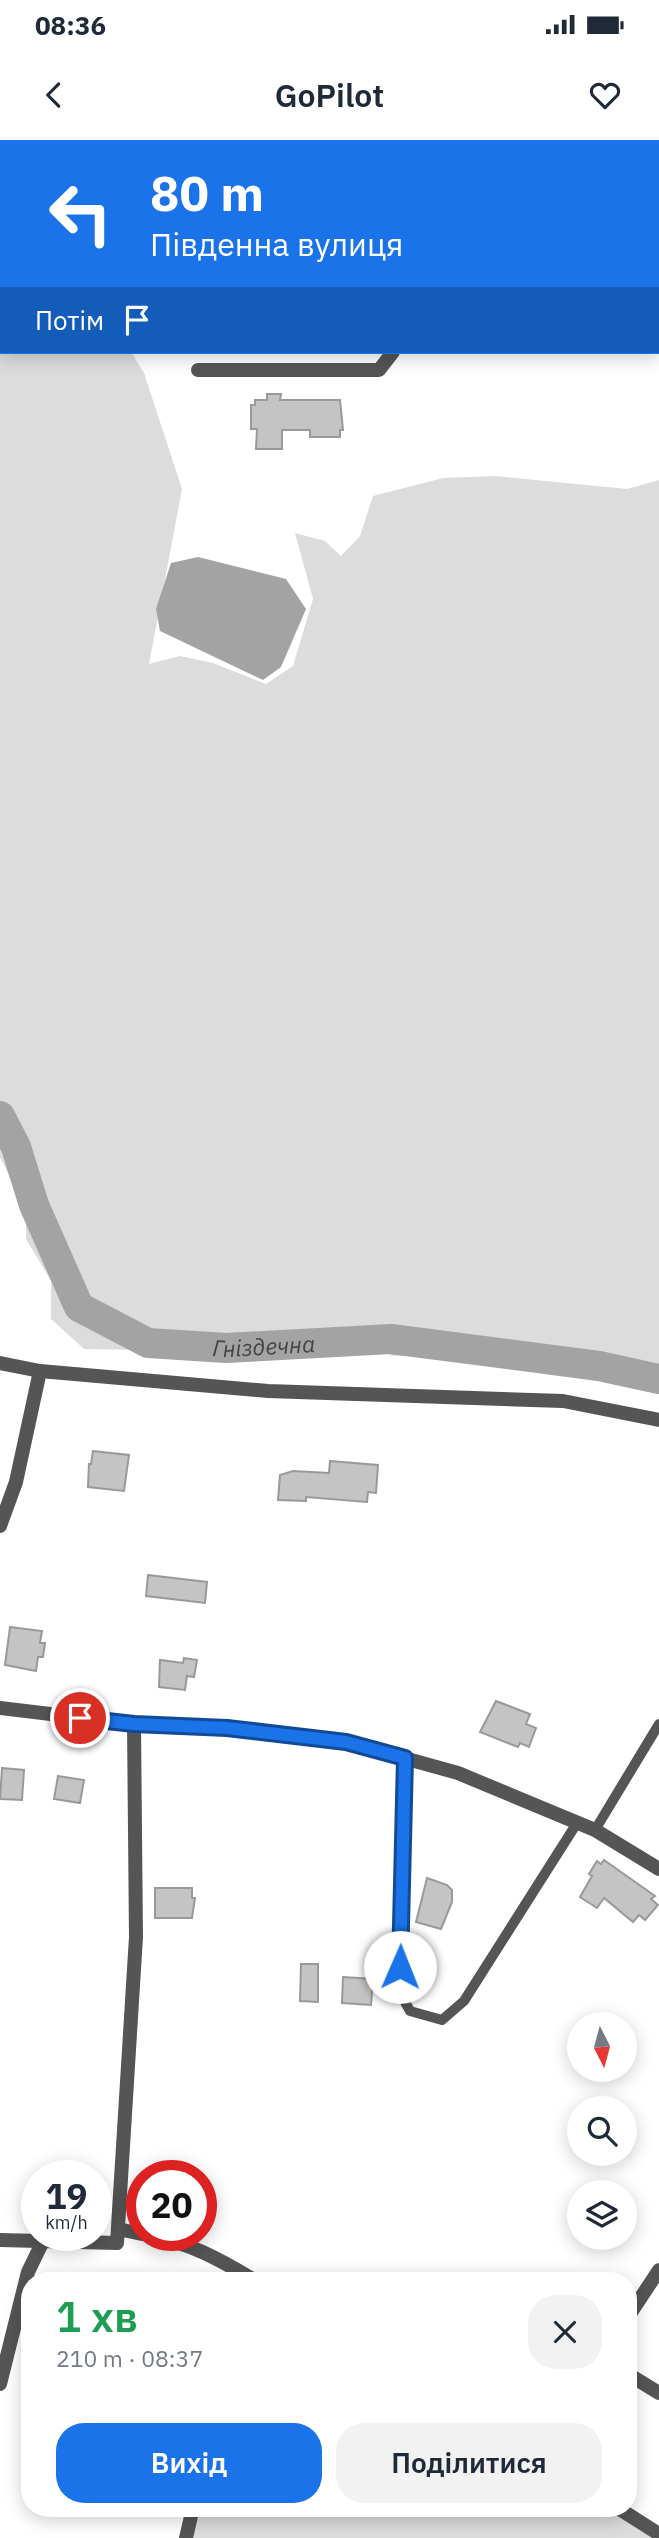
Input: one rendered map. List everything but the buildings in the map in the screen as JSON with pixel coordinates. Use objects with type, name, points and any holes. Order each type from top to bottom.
[{"type":"street","points":[[198,370],[379,370],[391,354]]},
{"type":"street","points":[[0,1363],[40,1371],[268,1391],[563,1401],[659,1420]]},
{"type":"street","points":[[0,1526],[16,1482],[40,1371]]},
{"type":"street","points":[[0,1708],[134,1724],[227,1728],[346,1742],[458,1773],[595,1829],[659,1869]]},
{"type":"street","points":[[112,2243],[117,2243],[135,1937],[134,1724]]},
{"type":"street","points":[[118,2229],[126,2231]]},
{"type":"street","points":[[0,2240],[21,2240]]},
{"type":"street","points":[[29,2272],[38,2251]]},
{"type":"street","points":[[200,2251],[239,2272]]},
{"type":"street","points":[[637,2303],[659,2270]]},
{"type":"street","points":[[0,2384],[21,2303]]},
{"type":"street","points":[[637,2380],[659,2393]]},
{"type":"street","points":[[186,2538],[191,2517]]},
{"type":"street","points":[[632,2517],[659,2535]]},
{"type":"lane","points":[[595,1829],[659,1724]]},
{"type":"lane","points":[[405,1758],[400,1993],[410,2011],[442,2020],[464,2001],[577,1823]]},
{"type":"shaded area","points":[[0,354],[132,354],[144,373],[182,489],[149,664],[180,656],[213,663],[266,684],[293,666],[313,599],[295,533],[325,541],[341,556],[360,536],[373,496],[443,478],[496,476],[627,489],[659,480],[659,1366],[525,1343],[475,1342],[430,1354],[393,1356],[347,1337],[306,1342],[286,1354],[236,1335],[194,1351],[84,1349],[51,1319],[51,1281],[26,1239],[26,1211],[0,1157]]},
{"type":"shaded area","points":[[198,557],[286,579],[306,609],[281,667],[263,680],[160,631],[156,609],[171,563]]},
{"type":"shaded area","points":[[199,2517],[626,2517],[659,2538],[193,2538]]},
{"type":"waterway","name":"Гніздечна","points":[[0,1116],[16,1147],[34,1205],[79,1307],[148,1343],[226,1348],[391,1339],[599,1366],[659,1379]]},
{"type":"route","points":[[80,1718],[134,1724],[227,1728],[346,1742],[405,1758],[400,1967]]}]
